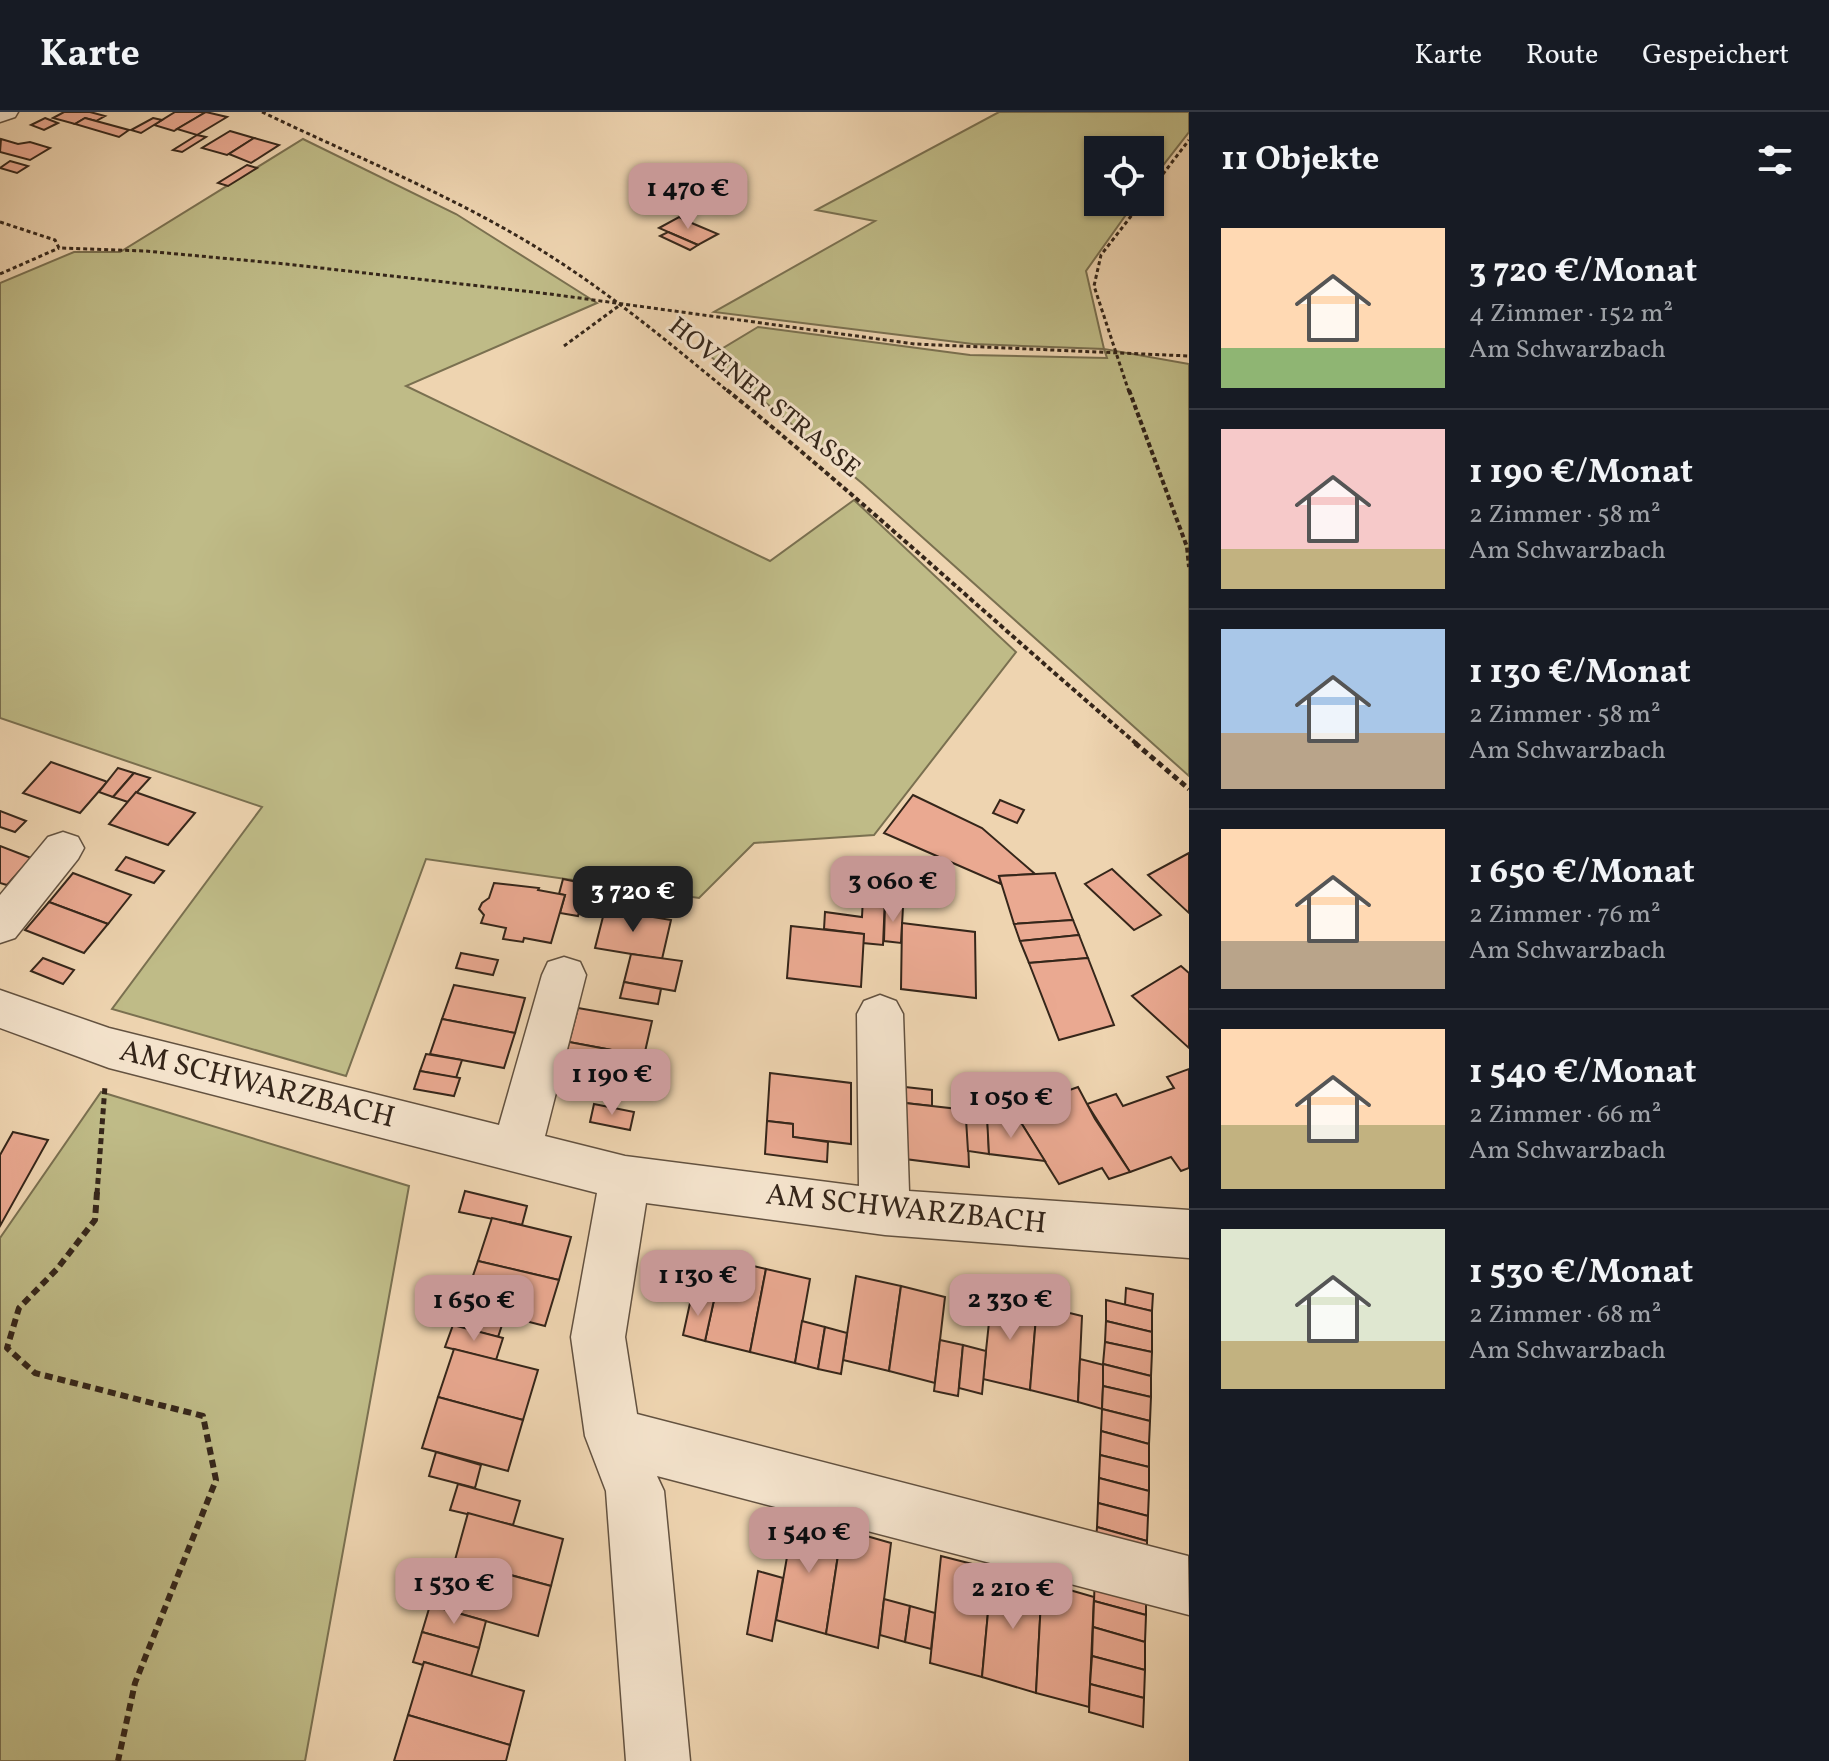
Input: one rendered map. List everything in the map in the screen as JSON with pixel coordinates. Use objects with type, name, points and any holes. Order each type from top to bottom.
[{"type":"street","points":[[0,115],[6,112]]},
{"type":"street","points":[[0,926],[63,848]]},
{"type":"street","points":[[516,1152],[564,975]]},
{"type":"street","name":"AM SCHWARZBACH","points":[[0,1009],[109,1048],[625,1178],[885,1212],[1189,1234]]},
{"type":"street","points":[[880,1014],[885,1212]]},
{"type":"street","points":[[625,1178],[598,1337],[613,1436],[635,1491],[658,1761]]},
{"type":"street","points":[[613,1436],[1188,1586]]},
{"type":"path","name":"HOVENER STRASSE","points":[[262,112],[494,223],[554,258],[621,304],[832,475],[985,615],[1189,789]]},
{"type":"path","points":[[1164,173],[1189,140]]},
{"type":"path","points":[[1131,216],[1101,255],[1094,286],[1114,350],[1187,547],[1189,567]]},
{"type":"path","points":[[0,222],[55,240],[59,248]]},
{"type":"path","points":[[0,274],[59,248],[145,251],[271,262],[621,304],[915,344],[1114,350],[1189,356]]},
{"type":"path","points":[[564,346],[621,304]]},
{"type":"path","points":[[109,1048],[97,1163],[95,1220],[57,1269],[19,1308],[7,1348],[35,1373],[203,1416],[216,1480],[135,1683],[118,1761]]},
{"type":"shaded area","points":[[999,112],[1189,112],[1189,132],[1164,164],[1164,136],[1084,136],[1084,216],[1125,216],[1086,271],[1104,349],[973,344],[714,312],[875,221],[816,210]]},
{"type":"shaded area","points":[[303,139],[456,214],[597,303],[406,386],[770,561],[854,500],[1016,652],[874,835],[754,843],[699,898],[426,859],[346,1076],[112,1009],[262,807],[0,718],[0,283],[74,252],[120,252]]},
{"type":"shaded area","points":[[758,327],[970,355],[1107,358],[1104,349],[1189,364],[1189,776],[863,484],[710,356]]},
{"type":"shaded area","points":[[101,1092],[409,1186],[305,1761],[0,1761],[0,1238]]},
{"type":"building","points":[[64,112],[90,112],[105,116],[96,121],[85,118],[75,124],[53,118]]},
{"type":"building","points":[[175,112],[206,112],[174,131],[154,125]]},
{"type":"building","points":[[206,112],[227,117],[197,135],[177,129]]},
{"type":"building","points":[[45,118],[58,123],[44,130],[31,125]]},
{"type":"building","points":[[85,118],[129,130],[119,137],[75,124]]},
{"type":"building","points":[[153,118],[162,120],[141,133],[131,130]]},
{"type":"building","points":[[230,131],[254,138],[227,155],[202,148]]},
{"type":"building","points":[[197,135],[206,137],[182,152],[173,150]]},
{"type":"building","points":[[254,138],[279,145],[251,163],[229,154]]},
{"type":"building","points":[[1,139],[50,148],[30,160],[0,152]]},
{"type":"building","points":[[10,161],[28,166],[17,173],[0,168]]},
{"type":"building","points":[[247,165],[257,168],[228,186],[218,183]]},
{"type":"building","points":[[679,217],[718,234],[698,245],[659,228]]},
{"type":"building","points":[[668,232],[698,245],[690,250],[660,236]]},
{"type":"building","points":[[51,762],[107,782],[80,813],[23,793]]},
{"type":"building","points":[[118,768],[134,773],[113,797],[99,792]]},
{"type":"building","points":[[134,773],[150,778],[128,802],[113,797]]},
{"type":"building","points":[[136,792],[195,813],[168,845],[109,824]]},
{"type":"building","points":[[913,795],[982,828],[1035,874],[999,876],[1001,884],[884,833]]},
{"type":"building","points":[[1000,800],[1024,810],[1017,823],[993,813]]},
{"type":"building","points":[[0,811],[26,821],[15,832],[0,827]]},
{"type":"building","points":[[0,846],[31,858],[7,885],[0,883]]},
{"type":"building","points":[[1189,853],[1189,913],[1148,875]]},
{"type":"building","points":[[126,857],[164,871],[154,883],[116,870]]},
{"type":"building","points":[[1112,869],[1161,915],[1134,930],[1085,884]]},
{"type":"building","points":[[73,873],[131,895],[108,924],[49,902]]},
{"type":"building","points":[[1055,873],[1073,920],[1014,924],[999,876]]},
{"type":"building","points":[[563,879],[587,884],[578,916],[560,913],[565,895],[559,894]]},
{"type":"building","points":[[494,883],[539,888],[565,895],[551,943],[524,938],[523,942],[503,939],[506,928],[481,923],[484,915],[479,909],[489,898]]},
{"type":"building","points":[[863,897],[885,899],[883,945],[863,943],[864,934],[824,929],[825,912],[862,917]]},
{"type":"building","points":[[49,902],[108,924],[84,953],[25,930]]},
{"type":"building","points":[[885,905],[903,907],[901,943],[884,941]]},
{"type":"building","points":[[605,909],[671,920],[662,959],[595,948]]},
{"type":"building","points":[[1073,920],[1079,935],[1020,941],[1014,924]]},
{"type":"building","points":[[902,923],[975,932],[976,998],[901,989]]},
{"type":"building","points":[[791,926],[864,934],[861,987],[787,978]]},
{"type":"building","points":[[1079,935],[1088,958],[1029,963],[1020,941]]},
{"type":"building","points":[[461,953],[498,960],[493,975],[456,968]]},
{"type":"building","points":[[631,954],[682,961],[675,991],[624,982]]},
{"type":"building","points":[[43,958],[74,970],[63,984],[31,971]]},
{"type":"building","points":[[1088,958],[1114,1025],[1059,1040],[1029,963]]},
{"type":"building","points":[[1181,966],[1189,973],[1189,1048],[1132,996]]},
{"type":"building","points":[[624,982],[661,989],[658,1004],[620,998]]},
{"type":"building","points":[[454,985],[525,998],[515,1033],[442,1019]]},
{"type":"building","points":[[578,1008],[652,1021],[644,1056],[569,1042]]},
{"type":"building","points":[[442,1019],[515,1033],[504,1068],[430,1054]]},
{"type":"building","points":[[569,1042],[644,1056],[635,1093],[560,1078]]},
{"type":"building","points":[[426,1054],[462,1060],[456,1078],[420,1071]]},
{"type":"building","points":[[1189,1069],[1189,1168],[1181,1171],[1171,1157],[1130,1172],[1087,1104],[1116,1094],[1123,1106],[1174,1088],[1167,1077]]},
{"type":"building","points":[[420,1071],[460,1078],[454,1096],[414,1089]]},
{"type":"building","points":[[770,1073],[851,1083],[851,1144],[793,1137],[793,1124],[767,1121]]},
{"type":"building","points":[[905,1087],[932,1090],[932,1106],[905,1103]]},
{"type":"building","points":[[1078,1087],[1130,1172],[1109,1179],[1102,1168],[1059,1184],[1013,1110]]},
{"type":"building","points":[[905,1103],[967,1110],[969,1167],[905,1159]]},
{"type":"building","points":[[965,1103],[987,1106],[989,1154],[968,1151]]},
{"type":"building","points":[[594,1104],[634,1112],[630,1130],[590,1122]]},
{"type":"building","points":[[987,1117],[1020,1121],[1045,1161],[989,1154]]},
{"type":"building","points":[[767,1121],[793,1124],[793,1137],[828,1142],[827,1162],[765,1154]]},
{"type":"building","points":[[13,1132],[48,1140],[0,1226],[0,1155]]},
{"type":"building","points":[[465,1191],[527,1206],[522,1225],[459,1212]]},
{"type":"building","points":[[492,1218],[571,1237],[559,1280],[478,1261]]},
{"type":"building","points":[[723,1259],[766,1269],[750,1352],[705,1341]]},
{"type":"building","points":[[478,1261],[559,1280],[545,1326],[463,1305]]},
{"type":"building","points":[[766,1269],[810,1279],[795,1363],[750,1352]]},
{"type":"building","points":[[856,1276],[901,1286],[889,1371],[843,1360]]},
{"type":"building","points":[[901,1286],[945,1297],[935,1383],[889,1371]]},
{"type":"building","points":[[1126,1288],[1153,1294],[1152,1311],[1125,1305]]},
{"type":"building","points":[[692,1294],[714,1300],[705,1341],[683,1335]]},
{"type":"building","points":[[992,1294],[1037,1305],[1030,1390],[983,1379]]},
{"type":"building","points":[[447,1300],[505,1316],[498,1337],[440,1322]]},
{"type":"building","points":[[1106,1300],[1152,1311],[1152,1332],[1106,1321]]},
{"type":"building","points":[[1037,1305],[1082,1316],[1078,1402],[1030,1390]]},
{"type":"building","points":[[802,1321],[825,1327],[818,1369],[795,1363]]},
{"type":"building","points":[[1106,1321],[1152,1332],[1152,1352],[1105,1342]]},
{"type":"building","points":[[453,1325],[503,1338],[496,1360],[445,1347]]},
{"type":"building","points":[[825,1327],[847,1333],[841,1374],[818,1369]]},
{"type":"building","points":[[940,1340],[963,1345],[958,1396],[934,1391]]},
{"type":"building","points":[[1105,1342],[1152,1352],[1151,1376],[1103,1364]]},
{"type":"building","points":[[963,1345],[986,1351],[982,1394],[959,1388]]},
{"type":"building","points":[[454,1349],[538,1370],[523,1420],[438,1397]]},
{"type":"building","points":[[1080,1359],[1104,1365],[1102,1409],[1078,1402]]},
{"type":"building","points":[[1103,1364],[1151,1376],[1151,1397],[1103,1386]]},
{"type":"building","points":[[1103,1386],[1151,1397],[1150,1421],[1102,1409]]},
{"type":"building","points":[[438,1397],[523,1420],[508,1471],[422,1448]]},
{"type":"building","points":[[1102,1409],[1150,1421],[1149,1444],[1101,1431]]},
{"type":"building","points":[[1101,1431],[1149,1444],[1149,1467],[1100,1455]]},
{"type":"building","points":[[436,1452],[481,1465],[475,1488],[429,1476]]},
{"type":"building","points":[[1100,1455],[1149,1467],[1149,1491],[1099,1478]]},
{"type":"building","points":[[1099,1478],[1149,1491],[1148,1516],[1098,1503]]},
{"type":"building","points":[[458,1484],[520,1501],[513,1525],[450,1510]]},
{"type":"building","points":[[1098,1503],[1148,1516],[1147,1541],[1097,1527]]},
{"type":"building","points":[[468,1513],[563,1539],[551,1586],[455,1560]]},
{"type":"building","points":[[794,1517],[842,1529],[826,1634],[776,1620]]},
{"type":"building","points":[[1097,1527],[1147,1541],[1147,1566],[1095,1553]]},
{"type":"building","points":[[842,1529],[891,1543],[878,1648],[826,1634]]},
{"type":"building","points":[[941,1556],[992,1569],[982,1677],[930,1663]]},
{"type":"building","points":[[455,1560],[551,1586],[538,1636],[440,1608]]},
{"type":"building","points":[[992,1569],[1042,1582],[1036,1693],[982,1677]]},
{"type":"building","points":[[758,1571],[783,1578],[772,1641],[747,1634]]},
{"type":"building","points":[[1095,1574],[1146,1588],[1146,1615],[1094,1601]]},
{"type":"building","points":[[1042,1582],[1094,1597],[1089,1707],[1036,1693]]},
{"type":"building","points":[[884,1599],[910,1606],[905,1642],[880,1635]]},
{"type":"building","points":[[1094,1601],[1146,1615],[1145,1642],[1093,1627]]},
{"type":"building","points":[[431,1602],[441,1605],[440,1608],[486,1621],[479,1648],[422,1632]]},
{"type":"building","points":[[910,1606],[935,1613],[931,1649],[905,1642]]},
{"type":"building","points":[[1093,1627],[1145,1642],[1145,1670],[1092,1656]]},
{"type":"building","points":[[422,1632],[479,1648],[471,1676],[424,1662],[423,1665],[413,1662]]},
{"type":"building","points":[[1092,1656],[1145,1670],[1144,1698],[1090,1684]]},
{"type":"building","points":[[424,1662],[524,1691],[510,1745],[408,1715]]},
{"type":"building","points":[[1090,1684],[1144,1698],[1143,1727],[1089,1712]]},
{"type":"building","points":[[408,1715],[510,1745],[506,1761],[394,1761]]}]
